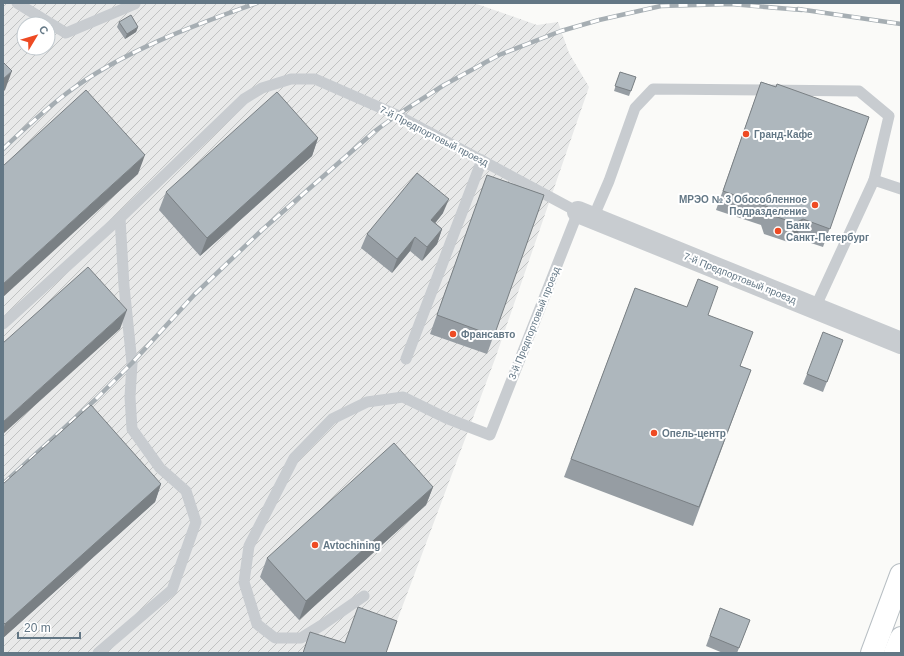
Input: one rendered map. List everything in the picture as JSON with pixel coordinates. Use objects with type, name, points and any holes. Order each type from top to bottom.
[{"type":"main road","points":[[872,653],[901,575]]},
{"type":"main road","points":[[895,653],[901,638]]},
{"type":"street","name":"7-й Предпортовый проезд","points":[[586,215],[901,342]]},
{"type":"lane","points":[[17,3],[66,33],[135,4]]},
{"type":"lane","name":"7-й Предпортовый проезд","points":[[120,218],[244,99],[262,88],[291,79],[315,78],[397,115],[586,215]]},
{"type":"lane","name":"3-й Предпортовый проезд","points":[[364,596],[301,638],[275,638],[257,624],[244,582],[249,546],[294,458],[332,418],[367,402],[403,397],[446,418],[490,435],[586,215],[609,181],[635,108],[653,89],[859,91],[890,116],[874,180]]},
{"type":"lane","points":[[406,359],[482,160]]},
{"type":"lane","points":[[815,308],[874,180],[901,189]]},
{"type":"lane","points":[[3,324],[120,218]]},
{"type":"lane","points":[[98,653],[172,590],[196,522],[186,491],[160,468],[132,429],[130,397],[132,363],[124,286],[120,218]]},
{"type":"shaded area","points":[[3,3],[474,3],[537,25],[558,22],[569,53],[589,87],[495,359],[385,653],[3,653]]},
{"type":"building","points":[[131,15],[138,27],[127,34],[119,22]]},
{"type":"building","points":[[3,62],[12,71],[3,79]]},
{"type":"building","points":[[620,72],[636,77],[631,91],[615,86]]},
{"type":"building","points":[[761,82],[776,87],[777,84],[869,117],[830,229],[803,219],[795,223],[771,215],[768,207],[723,191]]},
{"type":"building","points":[[86,90],[145,155],[3,284],[3,166]]},
{"type":"building","points":[[277,92],[318,138],[207,238],[166,192]]},
{"type":"building","points":[[417,173],[449,199],[431,220],[442,229],[427,247],[415,237],[397,259],[367,234]]},
{"type":"building","points":[[487,175],[544,195],[494,336],[437,315]]},
{"type":"building","points":[[88,267],[127,310],[3,422],[3,343]]},
{"type":"building","name":"Опель-центр","points":[[698,279],[718,287],[708,315],[753,332],[740,366],[751,370],[699,507],[571,459],[635,288],[687,307]]},
{"type":"building","points":[[823,332],[843,340],[827,382],[807,374]]},
{"type":"building","points":[[91,405],[161,484],[5,624],[3,622],[3,484]]},
{"type":"building","points":[[394,443],[433,487],[306,601],[267,558]]},
{"type":"building","points":[[358,607],[397,621],[386,653],[303,653],[310,632],[345,643]]},
{"type":"building","points":[[720,608],[750,620],[739,648],[710,636]]},
{"type":"railway","points":[[3,149],[51,106],[88,78],[134,52],[183,30],[257,3]]},
{"type":"railway","points":[[3,484],[96,399],[132,363],[194,295],[262,230],[375,131],[444,85],[499,55],[561,31],[599,20],[661,6],[731,4],[802,10]]},
{"type":"railway","points":[[798,9],[901,24]]},
{"type":"place","name":"Гранд-Кафе","points":[[746,134]]},
{"type":"place","name":"МРЭО № 3 Обособленное Подразделение","points":[[815,205]]},
{"type":"place","name":"Банк Санкт-Петербург","points":[[778,231]]},
{"type":"place","name":"Франсавто","points":[[453,334]]},
{"type":"place","name":"Опель-центр","points":[[654,433]]},
{"type":"place","name":"Avtochining","points":[[315,545]]}]
